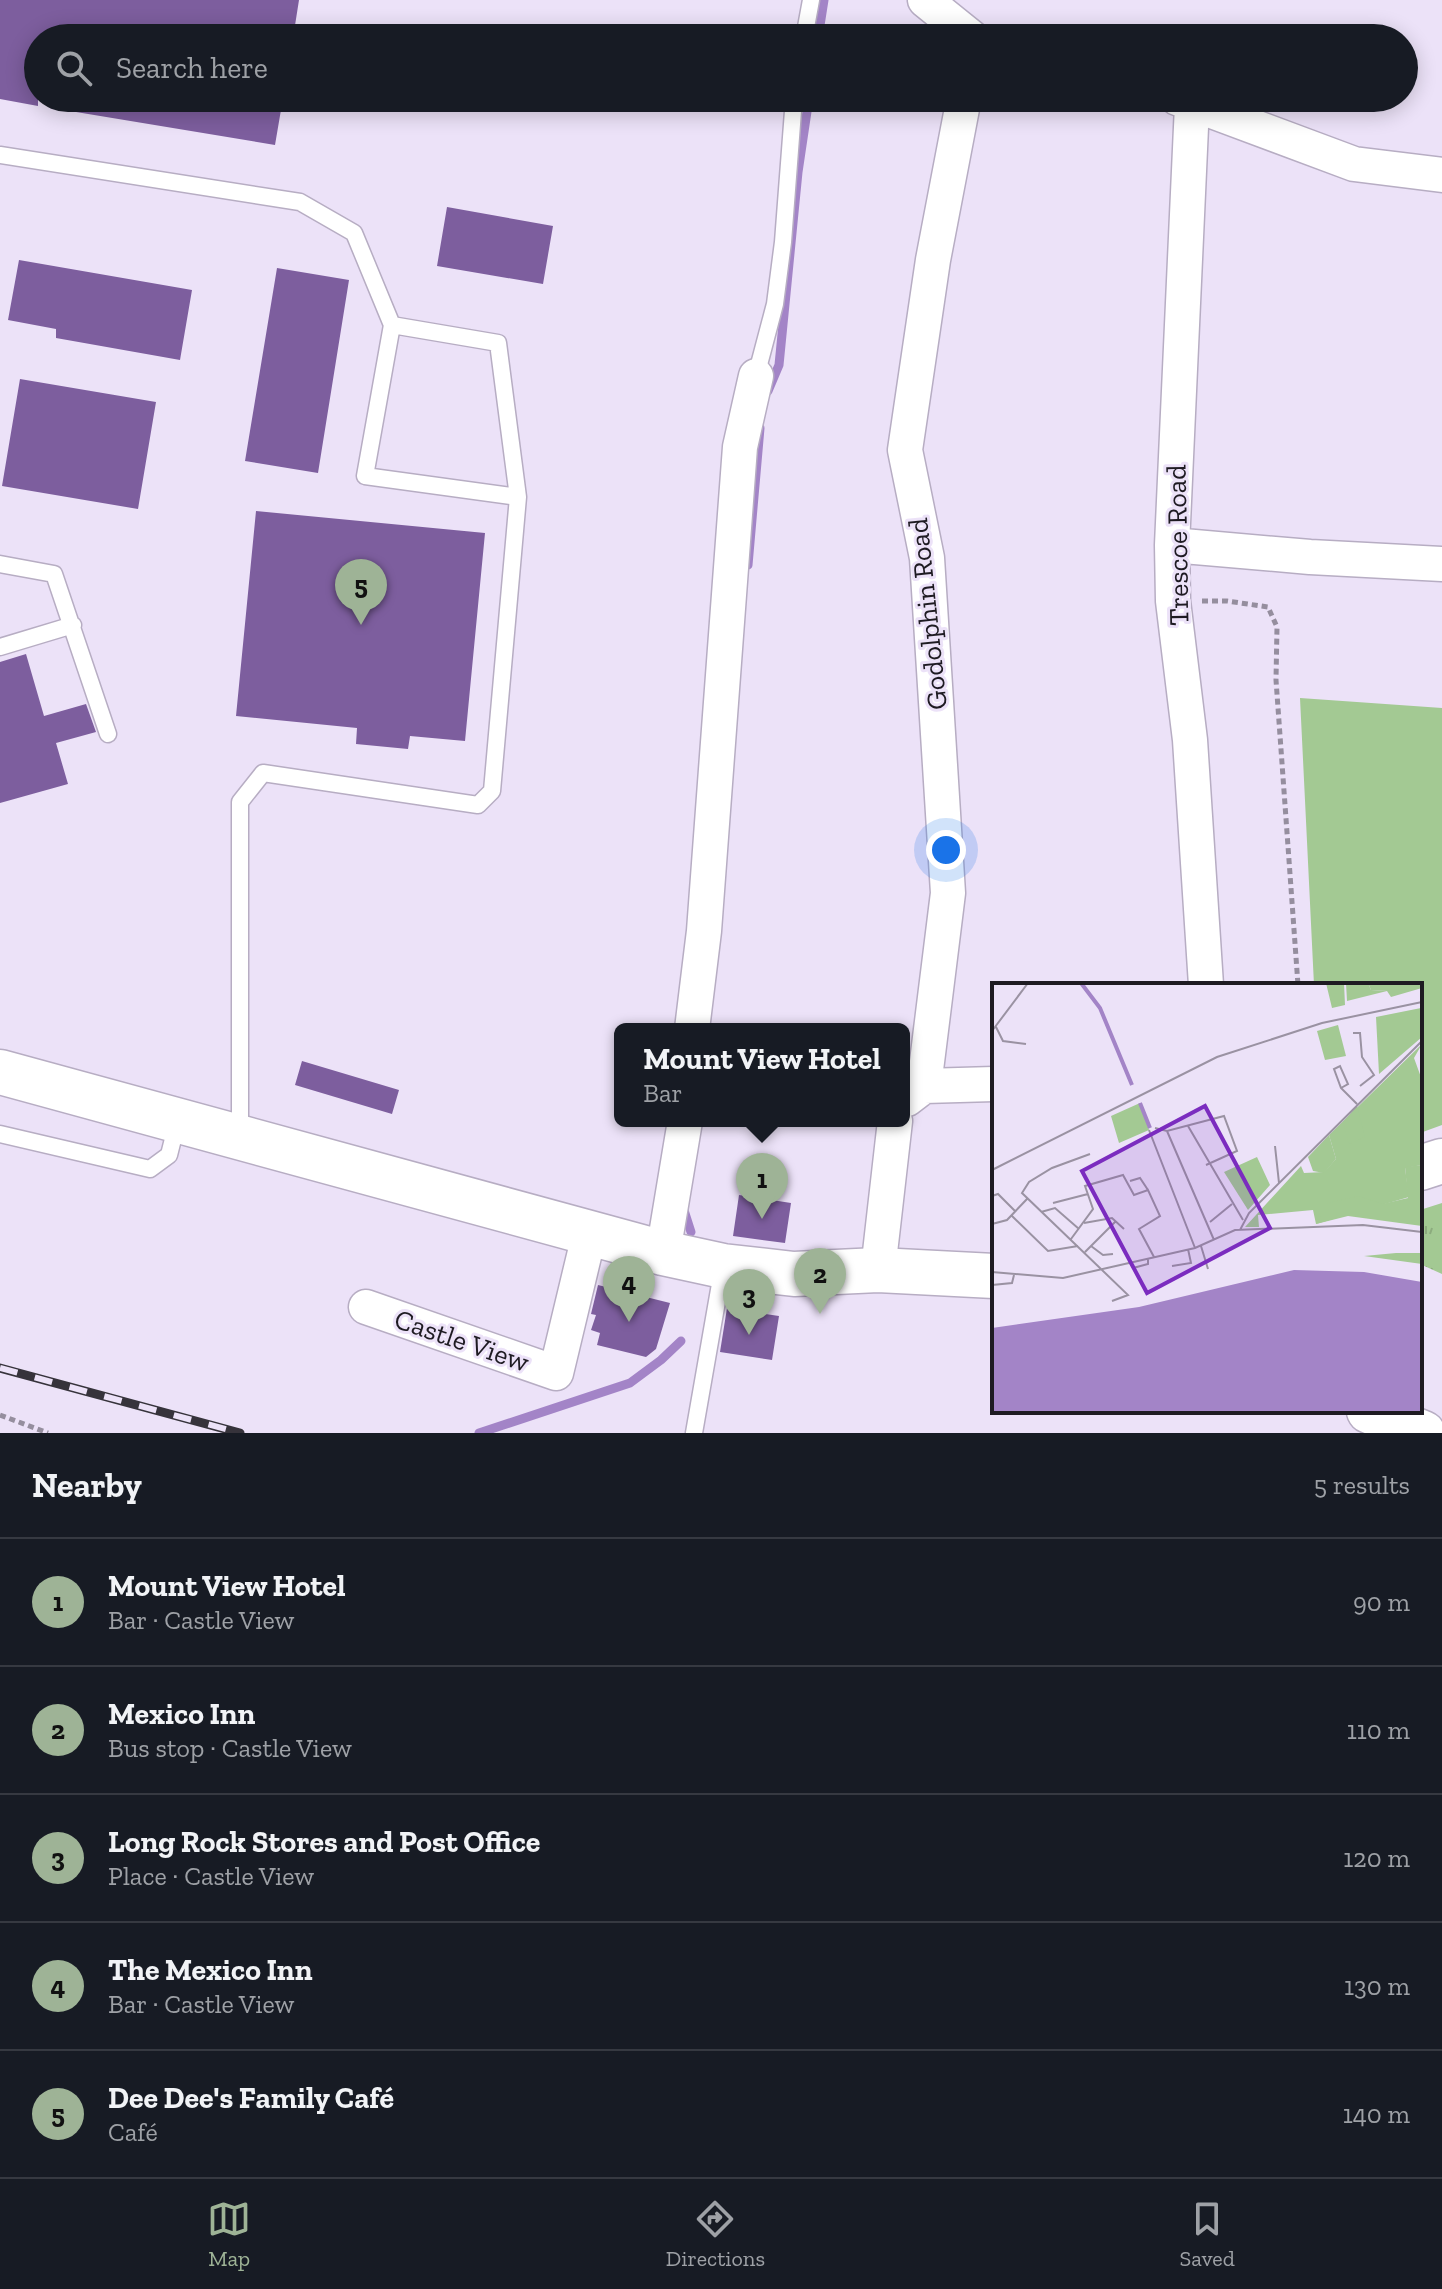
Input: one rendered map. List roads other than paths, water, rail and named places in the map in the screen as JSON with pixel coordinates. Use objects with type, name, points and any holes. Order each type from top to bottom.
[{"type":"street","points":[[925,0],[955,24]]},
{"type":"street","name":"Godolphin Road","points":[[914,1093],[948,893],[927,558],[905,450],[933,260],[961,112]]},
{"type":"street","name":"Trescoe Road","points":[[1184,112],[1173,601],[1190,740],[1206,983]]},
{"type":"street","points":[[1214,112],[1354,164],[1442,175]]},
{"type":"street","points":[[693,1023],[705,916],[740,447],[756,376]]},
{"type":"street","points":[[1172,545],[1442,564]]},
{"type":"street","points":[[0,1072],[663,1253],[723,1266],[794,1274],[878,1270],[992,1276]]},
{"type":"street","points":[[914,1093],[992,1084]]},
{"type":"street","points":[[663,1253],[684,1127]]},
{"type":"street","points":[[878,1270],[894,1127]]},
{"type":"street","points":[[1422,1167],[1442,1161]]},
{"type":"street","name":"Castle View","points":[[366,1307],[556,1373],[590,1231]]},
{"type":"street","points":[[1374,1413],[1423,1433]]},
{"type":"lane","points":[[807,24],[811,0]]},
{"type":"lane","points":[[756,376],[775,304],[793,112]]},
{"type":"lane","points":[[0,155],[300,202],[354,233],[392,325],[365,476],[518,497]]},
{"type":"lane","points":[[240,1138],[240,802],[263,773],[478,805],[492,791],[518,497],[498,343],[392,325]]},
{"type":"lane","points":[[0,564],[54,574],[108,734]]},
{"type":"lane","points":[[0,647],[73,625]]},
{"type":"lane","points":[[0,1134],[150,1169],[169,1155],[178,1121]]},
{"type":"lane","points":[[694,1433],[723,1266]]},
{"type":"waterway","points":[[820,24],[824,0]]},
{"type":"waterway","points":[[768,391],[779,365],[807,112]]},
{"type":"waterway","points":[[748,565],[760,428]]},
{"type":"waterway","points":[[683,1207],[691,1232]]},
{"type":"waterway","points":[[479,1433],[630,1383],[681,1341]]},
{"type":"railway","points":[[0,1368],[240,1433]]},
{"type":"place","name":"Dee Dee's Family Café","points":[[361,625]]},
{"type":"place","name":"Mount View Hotel","points":[[762,1219]]},
{"type":"place","name":"Mexico Inn","points":[[820,1314]]},
{"type":"place","name":"The Mexico Inn","points":[[629,1322]]},
{"type":"place","name":"Long Rock Stores and Post Office","points":[[749,1335]]}]
